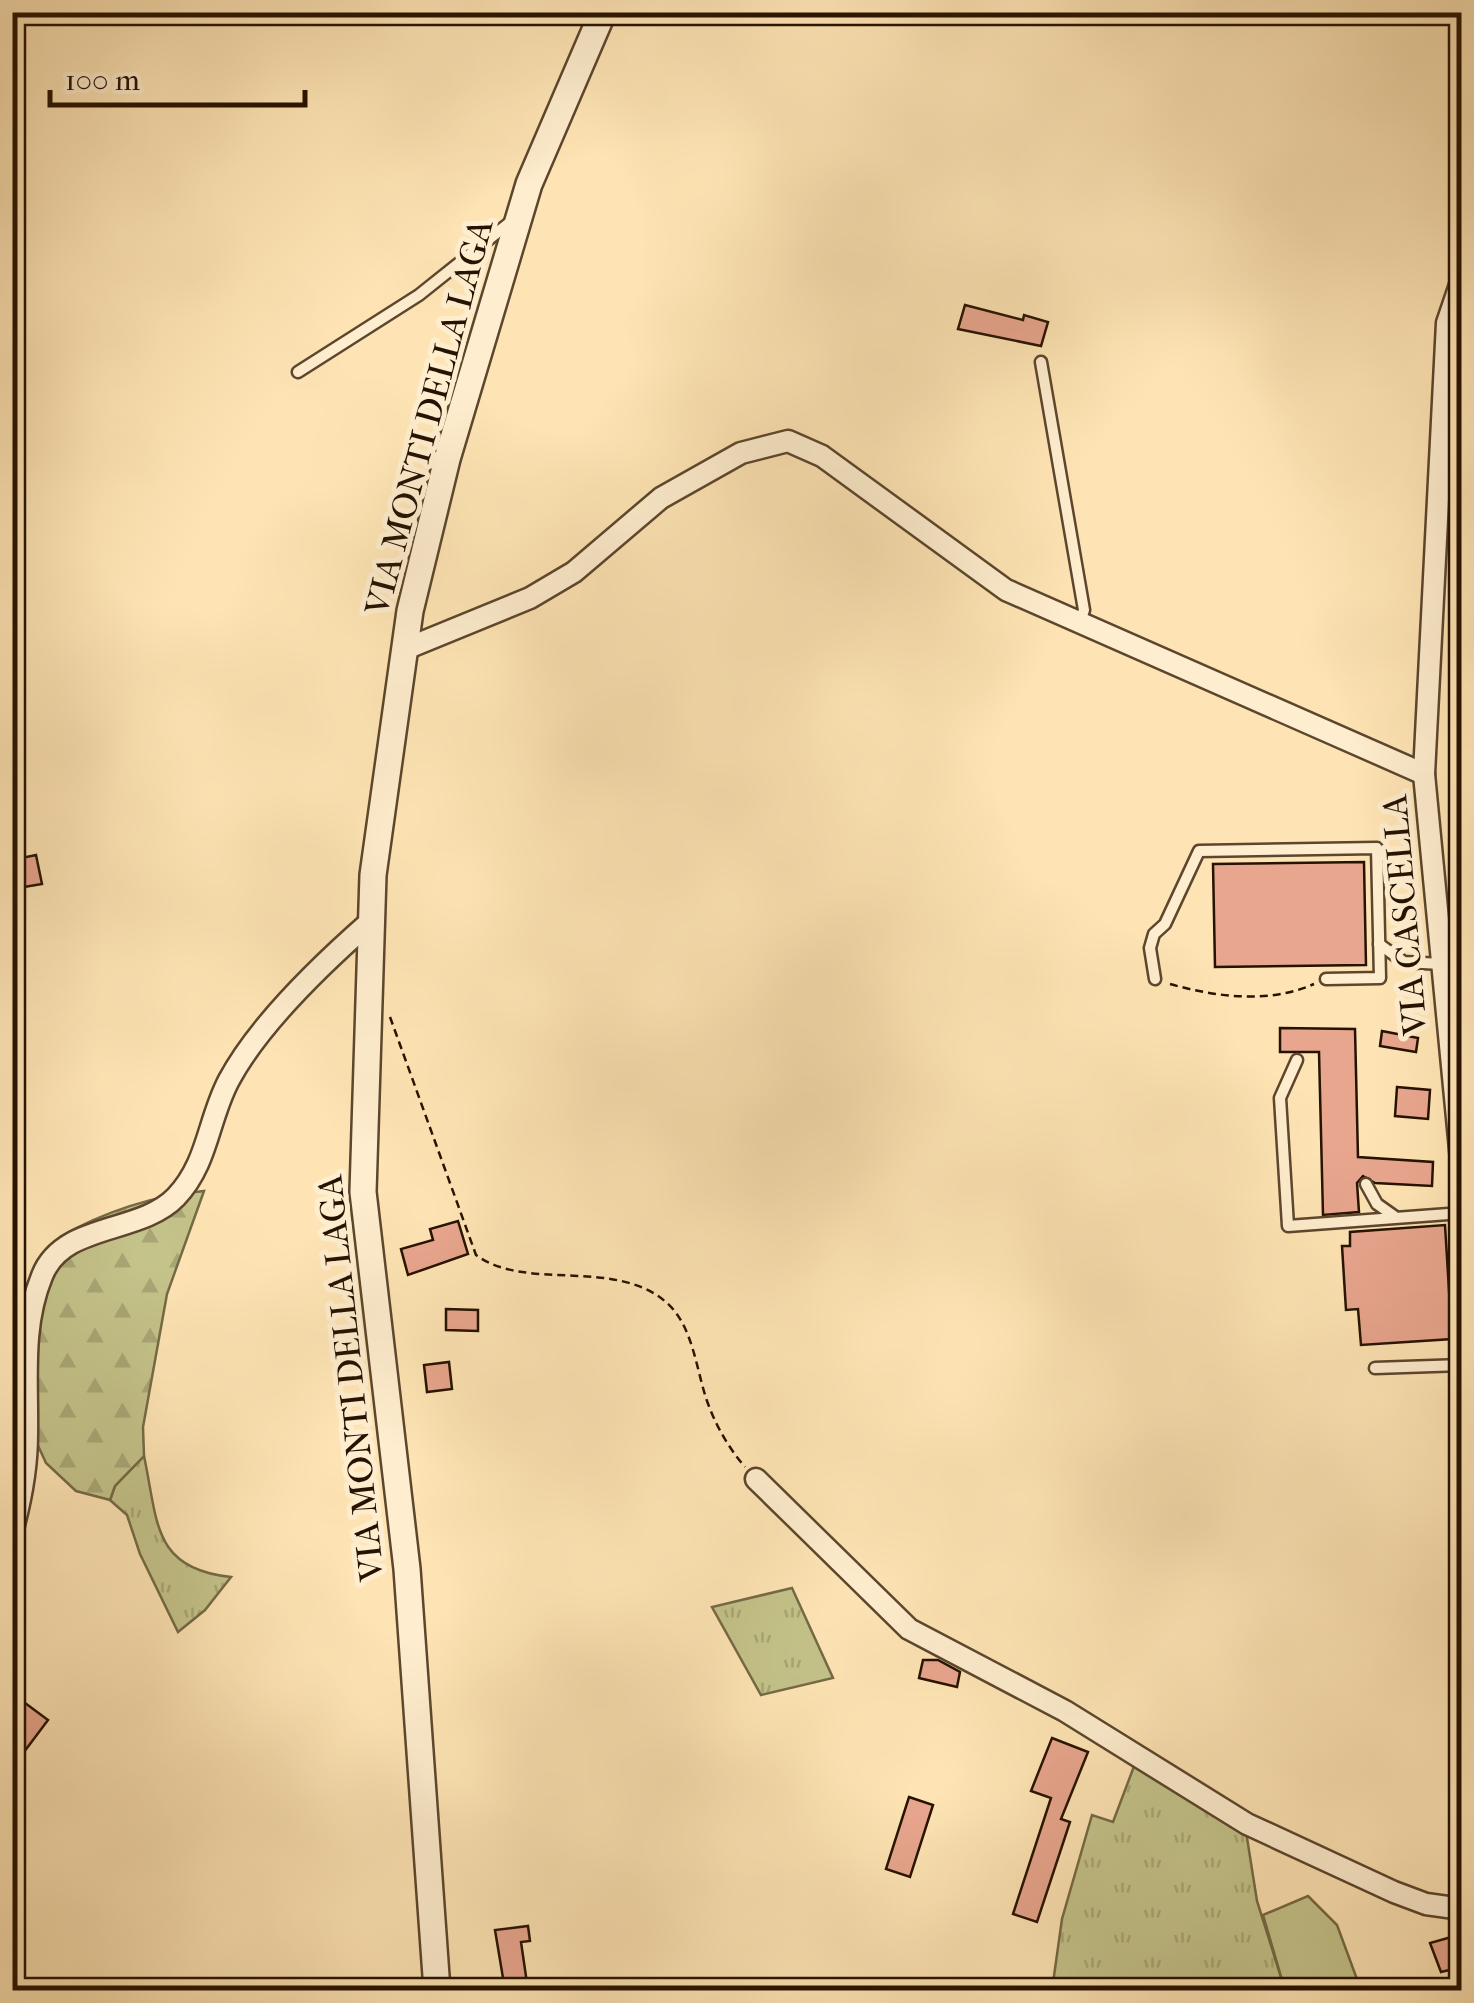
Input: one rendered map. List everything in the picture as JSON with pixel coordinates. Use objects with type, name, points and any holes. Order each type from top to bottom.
[{"type":"street","name":"VIA MONTI DELLA LAGA","points":[[437,1990],[405,1550],[364,1221],[362,1108],[370,921],[404,650],[451,443],[519,215],[602,12]]},
{"type":"street","name":"VIA CASCELLA","points":[[1462,279],[1447,323],[1424,774],[1462,1170]]},
{"type":"street","points":[[404,650],[530,598],[574,572],[661,498],[741,453],[788,441],[822,456],[1006,590],[1424,774]]},
{"type":"street","points":[[12,1532],[26,1457],[26,1354],[34,1302],[45,1269],[70,1244],[147,1218],[175,1198],[198,1166],[222,1096],[242,1059],[306,984],[370,921]]},
{"type":"street","points":[[756,1480],[909,1629],[1065,1710],[1236,1818],[1375,1885],[1426,1904],[1462,1909]]},
{"type":"lane","points":[[298,372],[419,295],[519,215]]},
{"type":"lane","points":[[1041,362],[1084,610],[1080,623]]},
{"type":"lane","points":[[1154,979],[1150,948],[1154,934],[1165,924],[1198,850],[1378,848],[1380,978],[1326,979]]},
{"type":"lane","points":[[1379,944],[1404,962],[1442,964]]},
{"type":"lane","points":[[1297,1060],[1280,1098],[1288,1226],[1462,1212]]},
{"type":"lane","points":[[1366,1184],[1378,1204],[1394,1216]]},
{"type":"lane","points":[[1375,1368],[1462,1366]]},
{"type":"path","points":[[1154,979],[1208,994],[1261,996],[1326,979]]},
{"type":"path","points":[[388,1010],[472,1250],[498,1266],[617,1281],[664,1300],[684,1327],[721,1432],[756,1480]]},
{"type":"green space","points":[[204,1191],[167,1294],[143,1427],[144,1456],[115,1486],[110,1500],[76,1491],[46,1463],[35,1439],[37,1304],[60,1237],[130,1206]]},
{"type":"green space","points":[[144,1456],[157,1521],[172,1552],[186,1564],[231,1577],[205,1610],[178,1632],[140,1554],[127,1515],[110,1500],[115,1486]]},
{"type":"green space","points":[[792,1588],[833,1678],[761,1695],[712,1607]]},
{"type":"green space","points":[[1136,1761],[1245,1825],[1257,1901],[1285,1990],[1052,1990],[1062,1919],[1092,1815],[1113,1822]]},
{"type":"green space","points":[[1308,1896],[1337,1925],[1361,1990],[1285,1990],[1263,1915]]},
{"type":"building","points":[[965,305],[1023,320],[1024,315],[1048,322],[1041,346],[958,329]]},
{"type":"building","points":[[36,855],[42,884],[12,889],[12,860]]},
{"type":"building","points":[[1364,862],[1366,965],[1215,967],[1213,864]]},
{"type":"building","points":[[1280,1028],[1355,1029],[1358,1157],[1433,1162],[1432,1186],[1375,1183],[1363,1176],[1357,1183],[1359,1212],[1323,1215],[1319,1052],[1280,1052]]},
{"type":"building","points":[[1382,1031],[1418,1038],[1416,1052],[1380,1046]]},
{"type":"building","points":[[1397,1087],[1430,1090],[1428,1119],[1395,1116]]},
{"type":"building","points":[[458,1221],[468,1254],[408,1275],[401,1249],[433,1240],[430,1229]]},
{"type":"building","points":[[1445,1225],[1452,1339],[1361,1345],[1358,1309],[1346,1310],[1342,1246],[1350,1246],[1350,1232]]},
{"type":"building","points":[[446,1309],[478,1310],[478,1331],[446,1330]]},
{"type":"building","points":[[449,1362],[452,1389],[427,1392],[424,1365]]},
{"type":"building","points":[[923,1660],[938,1660],[960,1672],[957,1687],[919,1678]]},
{"type":"building","points":[[21,1700],[48,1720],[21,1756],[12,1750],[12,1710]]},
{"type":"building","points":[[1052,1738],[1088,1752],[1061,1819],[1070,1822],[1037,1922],[1013,1914],[1051,1798],[1031,1791]]},
{"type":"building","points":[[909,1797],[933,1805],[910,1877],[886,1869]]},
{"type":"building","points":[[528,1926],[530,1941],[521,1942],[528,1990],[505,1990],[495,1930]]},
{"type":"building","points":[[1462,1934],[1462,1967],[1441,1972],[1430,1943]]}]
